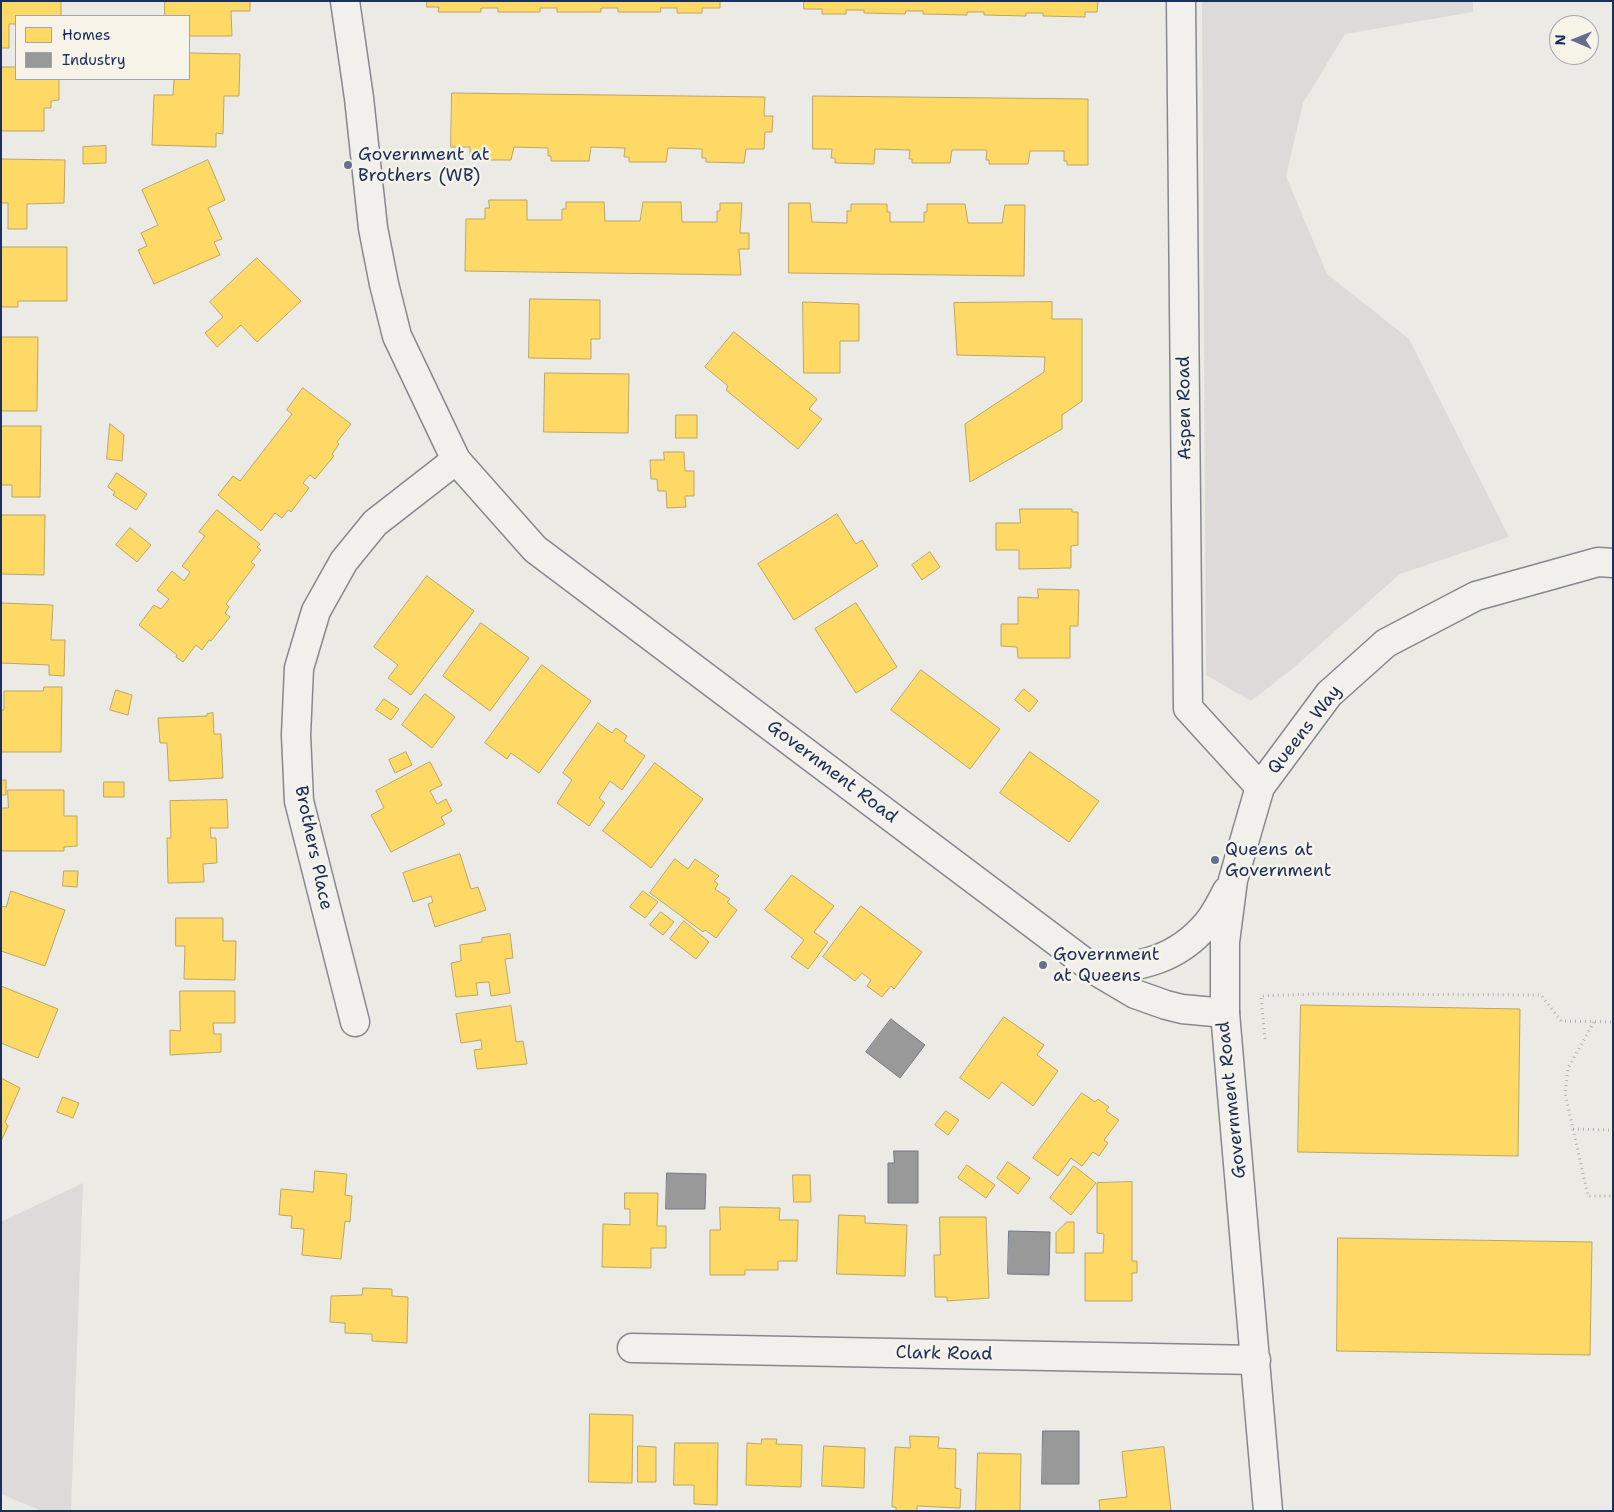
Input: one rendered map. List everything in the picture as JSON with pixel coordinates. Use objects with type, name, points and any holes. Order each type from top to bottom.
[{"type":"street","name":"Government Road","points":[[345,1],[359,98],[373,228],[384,284],[397,336],[456,460],[535,548],[1096,971],[1135,994],[1166,1005],[1182,1009],[1225,1013],[1268,1511]]},
{"type":"street","name":"Aspen Road","points":[[1181,1],[1188,708],[1260,787]]},
{"type":"street","name":"Brothers Place","points":[[355,1022],[299,801],[296,735],[298,668],[316,611],[344,561],[375,523],[456,460]]},
{"type":"street","name":"Queens Way","points":[[1225,1013],[1225,942],[1233,880],[1260,787],[1329,694],[1386,643],[1476,596],[1598,562],[1613,562]]},
{"type":"street","points":[[1096,971],[1138,966],[1174,954],[1207,924],[1233,880]]},
{"type":"street","name":"Clark Road","points":[[632,1348],[1256,1360]]},
{"type":"path","points":[[1265,1039],[1261,996],[1314,994],[1541,995],[1561,1021],[1613,1022]]},
{"type":"path","points":[[1594,1022],[1568,1068],[1565,1093],[1588,1196],[1613,1196]]},
{"type":"path","points":[[1573,1129],[1613,1130]]},
{"type":"shaded area","points":[[1202,1],[1473,1],[1473,12],[1345,34],[1303,103],[1286,176],[1327,274],[1409,339],[1509,537],[1400,574],[1291,670],[1251,701],[1206,675]]},
{"type":"shaded area","points":[[83,1183],[71,1511],[42,1511],[1,1494],[1,1222]]},
{"type":"building: Homes","points":[[1,1],[61,1],[61,15],[15,15],[15,24],[9,24],[9,48],[1,48]]},
{"type":"building: Homes","points":[[165,1],[250,1],[250,11],[231,11],[232,36],[190,36],[190,15],[165,15]]},
{"type":"building: Homes","points":[[427,1],[720,1],[720,8],[702,8],[702,13],[677,13],[677,8],[660,8],[661,12],[618,12],[618,8],[601,8],[601,12],[557,12],[557,8],[540,8],[540,12],[498,12],[498,8],[481,8],[481,12],[438,12],[439,7],[427,7]]},
{"type":"building: Homes","points":[[804,1],[1098,1],[1097,12],[1085,12],[1085,17],[1043,16],[1043,13],[1026,13],[1026,16],[984,15],[984,12],[967,12],[967,15],[923,14],[923,11],[906,11],[905,14],[864,13],[864,10],[846,10],[846,14],[822,14],[822,9],[804,9]]},
{"type":"building: Homes","points":[[190,53],[240,54],[239,96],[224,96],[223,134],[216,133],[216,147],[152,145],[154,95],[173,95],[174,80],[190,80]]},
{"type":"building: Homes","points":[[1,67],[15,67],[15,80],[59,80],[59,100],[51,101],[51,108],[44,108],[44,131],[1,131]]},
{"type":"building: Homes","points":[[452,93],[765,97],[764,116],[773,116],[772,132],[765,132],[764,149],[746,149],[744,163],[706,162],[706,158],[702,158],[702,149],[668,148],[666,162],[629,162],[629,157],[624,157],[625,148],[591,147],[589,161],[551,161],[551,156],[548,156],[548,148],[514,147],[511,160],[474,160],[474,155],[470,155],[470,147],[451,147]]},
{"type":"building: Homes","points":[[813,96],[1088,99],[1088,165],[1067,165],[1067,161],[1064,161],[1064,151],[1030,151],[1028,164],[989,164],[989,160],[986,160],[987,150],[952,150],[950,163],[912,163],[912,159],[909,159],[910,150],[875,149],[874,164],[835,163],[835,158],[831,158],[832,149],[813,149]]},
{"type":"building: Homes","points":[[106,146],[106,163],[83,164],[83,147]]},
{"type":"building: Homes","points":[[1,159],[65,160],[64,203],[27,204],[27,229],[8,229],[8,203],[1,203]]},
{"type":"building: Homes","points":[[208,160],[225,200],[208,208],[222,239],[214,242],[220,255],[154,284],[138,250],[147,246],[141,233],[158,225],[142,190]]},
{"type":"building: Homes","points":[[489,200],[527,200],[527,220],[562,220],[562,209],[566,209],[566,202],[604,202],[605,221],[640,221],[643,202],[681,202],[682,222],[717,222],[717,211],[720,211],[720,203],[742,203],[740,233],[749,233],[749,249],[739,249],[741,275],[465,271],[466,219],[485,219],[485,208],[489,208]]},
{"type":"building: Homes","points":[[789,203],[810,203],[812,222],[847,223],[847,211],[851,211],[851,204],[887,204],[887,212],[890,212],[890,222],[924,222],[924,212],[927,212],[927,204],[965,204],[968,223],[1002,223],[1005,205],[1025,205],[1024,276],[789,273]]},
{"type":"building: Homes","points":[[1,247],[67,247],[67,301],[18,301],[18,307],[1,307]]},
{"type":"building: Homes","points":[[257,258],[301,301],[257,342],[241,325],[217,347],[205,333],[223,317],[210,302]]},
{"type":"building: Homes","points":[[530,299],[600,300],[600,339],[591,339],[591,359],[529,358]]},
{"type":"building: Homes","points":[[803,302],[859,304],[859,341],[840,341],[840,373],[804,373]]},
{"type":"building: Homes","points":[[1052,302],[1052,319],[1082,319],[1082,401],[1062,415],[1062,429],[970,482],[965,424],[1044,372],[1045,357],[957,355],[954,303]]},
{"type":"building: Homes","points":[[734,332],[817,399],[809,409],[822,419],[798,449],[726,390],[728,386],[705,367]]},
{"type":"building: Homes","points":[[1,337],[38,337],[37,411],[1,411]]},
{"type":"building: Homes","points":[[545,373],[629,374],[628,433],[544,432]]},
{"type":"building: Homes","points":[[303,388],[351,424],[337,442],[339,444],[332,454],[334,456],[315,479],[310,475],[303,483],[309,488],[291,512],[288,510],[282,518],[275,513],[261,531],[218,495],[233,476],[240,481],[292,414],[287,410]]},
{"type":"building: Homes","points":[[676,415],[697,415],[697,438],[676,438]]},
{"type":"building: Homes","points":[[110,424],[124,435],[122,461],[107,459]]},
{"type":"building: Homes","points":[[1,426],[41,426],[40,497],[12,497],[12,485],[1,485]]},
{"type":"building: Homes","points":[[664,452],[684,452],[685,471],[694,471],[694,496],[685,496],[686,507],[667,508],[666,491],[658,491],[657,479],[651,479],[650,460],[664,460]]},
{"type":"building: Homes","points":[[117,473],[147,494],[136,510],[113,495],[115,492],[108,487]]},
{"type":"building: Homes","points":[[1020,509],[1072,509],[1072,512],[1078,512],[1078,545],[1071,546],[1071,568],[1019,569],[1019,550],[996,550],[996,523],[1020,523]]},
{"type":"building: Homes","points":[[217,510],[260,544],[257,547],[261,550],[251,562],[255,565],[226,604],[229,607],[225,613],[230,617],[202,650],[196,645],[183,662],[139,625],[154,605],[161,609],[169,599],[157,590],[172,571],[184,581],[190,572],[182,566],[205,536],[199,532]]},
{"type":"building: Homes","points":[[837,514],[856,544],[862,540],[878,566],[794,620],[758,564]]},
{"type":"building: Homes","points":[[1,515],[45,515],[44,575],[1,574]]},
{"type":"building: Homes","points":[[130,528],[151,545],[137,562],[116,545]]},
{"type":"building: Homes","points":[[930,552],[940,567],[922,580],[912,565]]},
{"type":"building: Homes","points":[[427,576],[474,611],[411,695],[388,678],[398,665],[374,647]]},
{"type":"building: Homes","points":[[1038,589],[1079,590],[1078,626],[1070,626],[1070,658],[1018,658],[1017,647],[1001,646],[1001,624],[1018,624],[1018,597],[1038,598]]},
{"type":"building: Homes","points":[[1,603],[53,605],[51,640],[65,640],[64,676],[49,675],[49,665],[1,663]]},
{"type":"building: Homes","points":[[856,603],[897,667],[856,693],[815,629]]},
{"type":"building: Homes","points":[[481,623],[529,658],[490,711],[443,676]]},
{"type":"building: Homes","points":[[542,665],[591,701],[539,773],[511,753],[507,759],[485,743]]},
{"type":"building: Homes","points":[[921,670],[1000,729],[970,769],[891,710]]},
{"type":"building: Homes","points":[[44,687],[62,687],[61,752],[1,752],[1,710],[4,710],[4,691],[43,691]]},
{"type":"building: Homes","points":[[1024,689],[1038,701],[1029,712],[1015,700]]},
{"type":"building: Homes","points":[[116,690],[132,695],[128,715],[110,710]]},
{"type":"building: Homes","points":[[425,694],[455,717],[432,748],[402,725]]},
{"type":"building: Homes","points":[[384,699],[399,709],[391,720],[376,710]]},
{"type":"building: Homes","points":[[213,713],[214,734],[221,734],[223,778],[169,781],[167,743],[160,743],[158,718],[207,716],[207,714]]},
{"type":"building: Homes","points":[[598,723],[612,733],[616,728],[627,736],[624,741],[645,756],[622,790],[610,781],[599,798],[605,803],[589,826],[557,803],[572,780],[563,773]]},
{"type":"building: Homes","points":[[406,752],[412,765],[395,773],[389,760]]},
{"type":"building: Homes","points":[[1030,752],[1099,801],[1069,842],[1000,793]]},
{"type":"building: Homes","points":[[430,762],[442,785],[430,791],[437,804],[446,799],[452,811],[441,817],[445,824],[391,852],[371,815],[384,808],[376,791]]},
{"type":"building: Homes","points":[[655,763],[703,799],[651,868],[603,831]]},
{"type":"building: Homes","points":[[1,780],[6,780],[6,795],[1,795]]},
{"type":"building: Homes","points":[[104,782],[124,782],[124,797],[104,797]]},
{"type":"building: Homes","points":[[8,790],[64,790],[64,816],[77,816],[77,846],[64,847],[64,851],[1,851],[1,808],[8,808]]},
{"type":"building: Homes","points":[[227,800],[228,828],[210,828],[211,838],[216,838],[217,863],[203,864],[204,882],[168,883],[167,838],[171,838],[170,801]]},
{"type":"building: Homes","points":[[460,854],[471,889],[478,887],[486,910],[435,927],[428,904],[433,902],[431,896],[413,902],[403,873]]},
{"type":"building: Homes","points":[[675,859],[688,869],[695,859],[719,876],[714,881],[718,884],[715,889],[730,899],[727,902],[737,910],[716,938],[705,930],[703,932],[650,893]]},
{"type":"building: Homes","points":[[64,871],[78,871],[77,887],[63,886]]},
{"type":"building: Homes","points":[[792,875],[834,906],[814,932],[828,942],[808,969],[791,957],[804,940],[765,910]]},
{"type":"building: Homes","points":[[11,891],[65,910],[45,966],[1,951],[1,906],[6,907]]},
{"type":"building: Homes","points":[[643,891],[658,902],[645,918],[630,907]]},
{"type":"building: Homes","points":[[861,906],[922,952],[894,989],[891,986],[882,997],[867,986],[871,980],[862,973],[855,981],[823,957]]},
{"type":"building: Homes","points":[[661,912],[674,922],[663,935],[650,925]]},
{"type":"building: Homes","points":[[176,918],[223,918],[223,941],[236,941],[235,980],[184,979],[185,946],[176,946]]},
{"type":"building: Homes","points":[[684,921],[709,942],[696,959],[670,939]]},
{"type":"building: Homes","points":[[510,934],[513,958],[505,959],[510,993],[491,996],[489,982],[476,983],[478,995],[456,997],[451,963],[461,961],[460,945],[482,942],[482,938]]},
{"type":"building: Homes","points":[[1,986],[58,1009],[38,1058],[1,1043]]},
{"type":"building: Homes","points":[[180,991],[235,991],[235,1023],[213,1023],[214,1034],[221,1034],[221,1052],[170,1055],[170,1030],[180,1031]]},
{"type":"building: Homes","points":[[1301,1005],[1520,1009],[1518,1156],[1298,1152]]},
{"type":"building: Homes","points":[[511,1006],[516,1042],[523,1041],[527,1064],[477,1069],[474,1050],[482,1049],[481,1040],[461,1043],[456,1014]]},
{"type":"building: Homes","points":[[1004,1017],[1044,1045],[1037,1055],[1058,1071],[1033,1106],[1002,1082],[989,1099],[960,1078]]},
{"type":"building: Homes","points":[[1,1078],[20,1088],[5,1122],[8,1126],[1,1141]]},
{"type":"building: Homes","points":[[1082,1093],[1095,1102],[1098,1099],[1109,1107],[1106,1111],[1119,1120],[1104,1140],[1108,1143],[1099,1156],[1093,1152],[1082,1166],[1071,1158],[1058,1176],[1033,1158]]},
{"type":"building: Homes","points":[[63,1097],[79,1103],[73,1118],[57,1112]]},
{"type":"building: Homes","points":[[946,1111],[959,1120],[948,1135],[935,1125]]},
{"type":"building: Homes","points":[[1008,1162],[1030,1178],[1018,1194],[997,1178]]},
{"type":"building: Homes","points":[[967,1165],[995,1185],[986,1198],[958,1178]]},
{"type":"building: Homes","points":[[1074,1166],[1096,1183],[1071,1215],[1050,1198]]},
{"type":"building: Homes","points":[[315,1171],[347,1174],[345,1195],[352,1196],[350,1222],[345,1221],[341,1259],[302,1255],[304,1229],[291,1228],[292,1216],[279,1215],[281,1189],[313,1192]]},
{"type":"building: Homes","points":[[793,1175],[810,1175],[811,1202],[794,1202]]},
{"type":"building: Homes","points":[[1132,1182],[1132,1261],[1137,1261],[1137,1273],[1132,1273],[1132,1301],[1085,1301],[1085,1253],[1103,1253],[1104,1234],[1097,1233],[1097,1183]]},
{"type":"building: Homes","points":[[625,1193],[658,1193],[657,1226],[666,1226],[666,1248],[651,1248],[651,1268],[602,1267],[603,1224],[630,1225],[630,1209],[625,1209]]},
{"type":"building: Homes","points":[[720,1207],[780,1208],[779,1220],[798,1220],[797,1261],[778,1261],[778,1270],[745,1270],[745,1275],[710,1275],[710,1230],[720,1230]]},
{"type":"building: Homes","points":[[839,1215],[865,1216],[865,1223],[907,1225],[905,1276],[837,1274]]},
{"type":"building: Homes","points":[[940,1217],[986,1217],[989,1298],[947,1301],[947,1297],[935,1297],[934,1255],[940,1255]]},
{"type":"building: Homes","points":[[1067,1222],[1074,1222],[1074,1253],[1056,1253],[1056,1233]]},
{"type":"building: Homes","points":[[1338,1238],[1592,1242],[1590,1355],[1337,1351]]},
{"type":"building: Homes","points":[[363,1288],[392,1289],[392,1296],[408,1297],[407,1343],[372,1341],[372,1334],[345,1333],[345,1323],[330,1322],[331,1296],[362,1295]]},
{"type":"building: Homes","points":[[590,1414],[633,1415],[632,1483],[589,1482]]},
{"type":"building: Homes","points":[[910,1436],[939,1437],[938,1448],[956,1449],[955,1488],[961,1489],[960,1508],[917,1506],[917,1511],[896,1511],[896,1507],[892,1507],[895,1447],[910,1448]]},
{"type":"building: Homes","points":[[762,1439],[777,1439],[776,1444],[802,1445],[801,1487],[746,1485],[747,1443],[761,1444]]},
{"type":"building: Homes","points":[[675,1443],[718,1443],[717,1505],[694,1504],[694,1485],[674,1485]]},
{"type":"building: Homes","points":[[638,1446],[656,1447],[656,1482],[638,1482]]},
{"type":"building: Homes","points":[[824,1446],[865,1448],[864,1488],[822,1486]]},
{"type":"building: Homes","points":[[1164,1447],[1171,1511],[1100,1511],[1099,1500],[1127,1497],[1122,1452]]},
{"type":"building: Homes","points":[[978,1453],[1021,1454],[1020,1511],[976,1511]]},
{"type":"building: Industry","points":[[891,1019],[925,1045],[900,1078],[866,1052]]},
{"type":"building: Industry","points":[[894,1151],[918,1151],[918,1203],[888,1203],[888,1163],[894,1163]]},
{"type":"building: Industry","points":[[667,1173],[706,1174],[705,1209],[666,1209]]},
{"type":"building: Industry","points":[[1009,1231],[1050,1232],[1049,1275],[1008,1274]]},
{"type":"building: Industry","points":[[1043,1431],[1079,1431],[1079,1484],[1042,1484]]},
{"type":"place","name":"Government at Brothers (WB)","points":[[348,165]]},
{"type":"place","name":"Queens at Government","points":[[1215,860]]},
{"type":"place","name":"Government at Queens","points":[[1043,965]]}]
